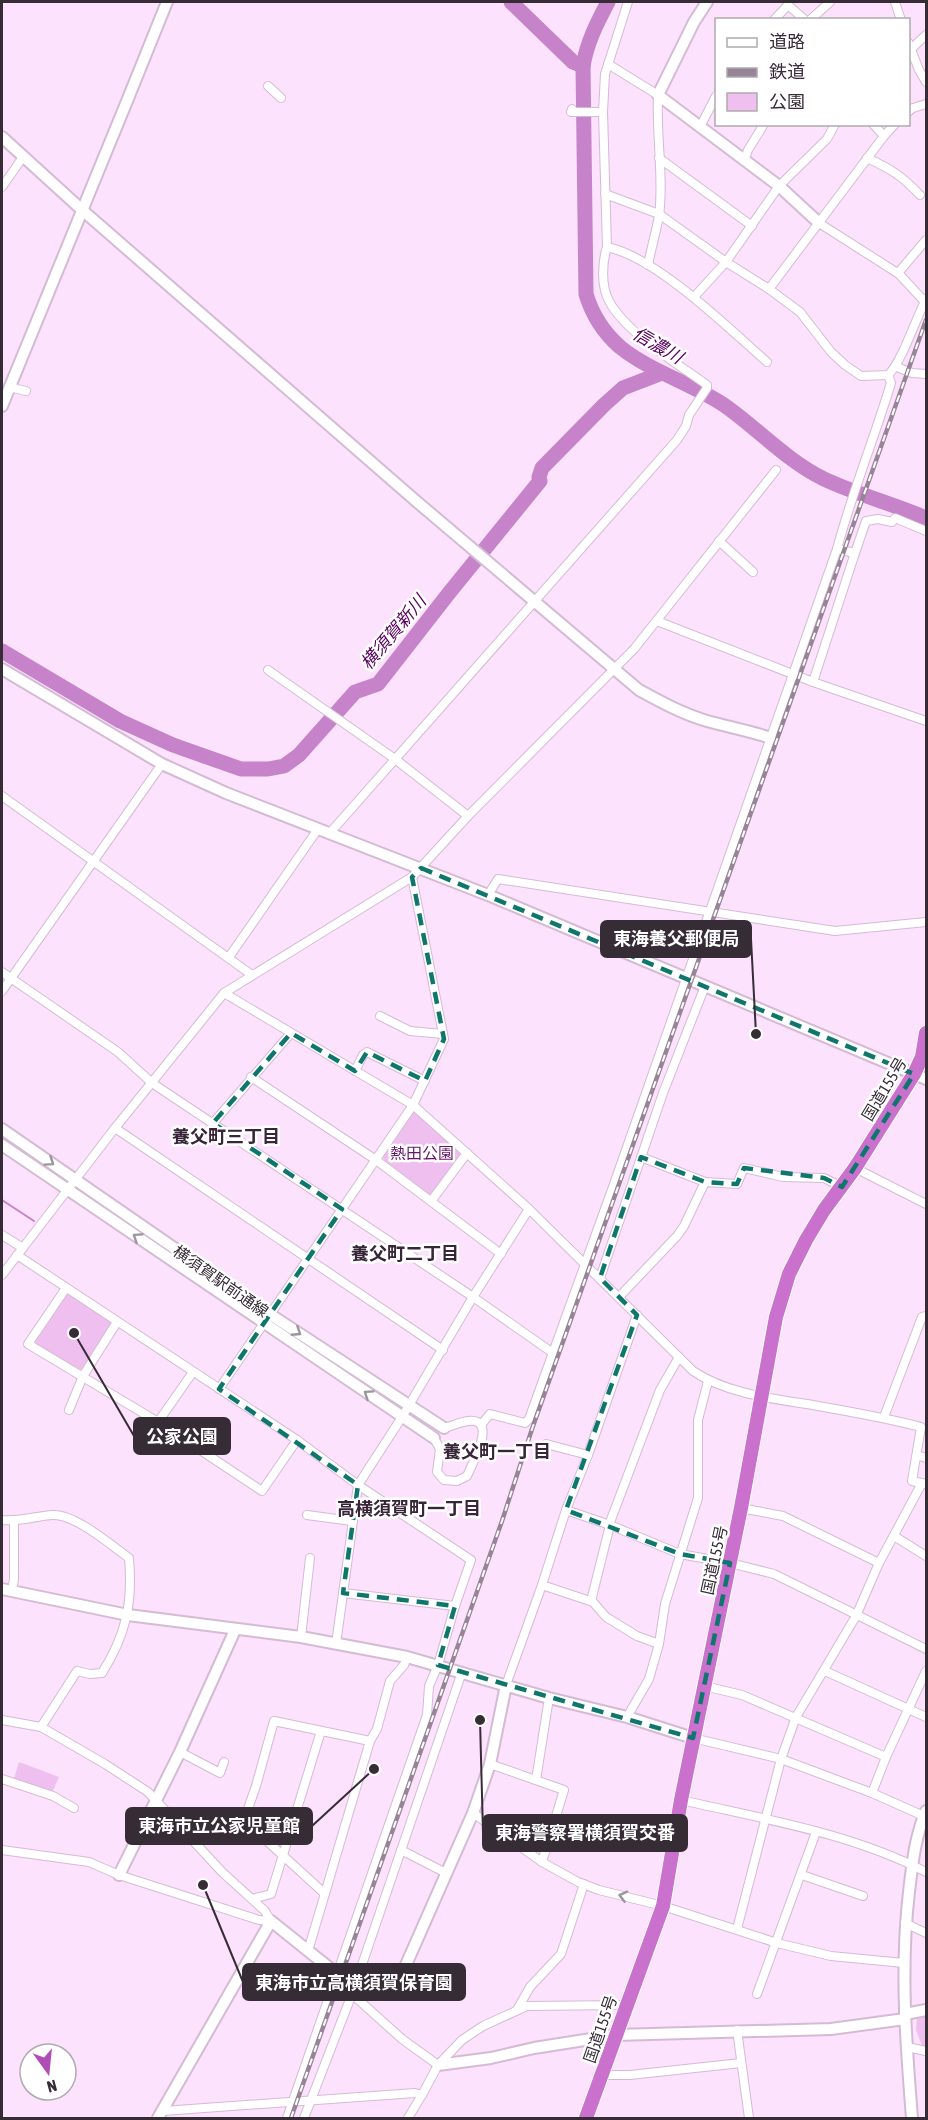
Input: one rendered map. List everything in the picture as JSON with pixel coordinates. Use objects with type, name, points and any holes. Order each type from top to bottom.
[{"type":"highway","name":"国道155号","points":[[586,2118],[663,1906],[681,1800],[741,1508],[776,1317],[789,1274],[806,1240],[920,1077],[927,1033]]},
{"type":"street","points":[[2,405],[81,209],[121,118],[166,2]]},
{"type":"street","points":[[329,834],[677,440],[707,388],[645,340],[621,318],[610,303],[604,282],[603,258],[607,247],[603,112],[606,74],[628,2]]},
{"type":"street","points":[[648,266],[659,214],[658,95],[694,22],[707,2]]},
{"type":"street","points":[[812,18],[830,2]]},
{"type":"street","points":[[895,2],[900,18]]},
{"type":"street","points":[[776,18],[788,5],[803,18]]},
{"type":"street","points":[[927,35],[910,46],[919,70],[927,82]]},
{"type":"street","points":[[605,194],[659,214],[726,262],[769,289],[800,312],[831,352],[861,376],[888,375],[897,367],[926,300],[898,273],[819,223],[779,186],[658,95],[609,64]]},
{"type":"street","points":[[268,86],[281,98]]},
{"type":"street","points":[[700,127],[715,100]]},
{"type":"street","points":[[910,111],[927,104]]},
{"type":"street","points":[[574,110],[603,112]]},
{"type":"street","points":[[744,161],[763,126]]},
{"type":"street","points":[[694,297],[726,262],[779,186],[827,139],[834,126]]},
{"type":"street","points":[[875,126],[884,136]]},
{"type":"street","points":[[769,289],[893,126]]},
{"type":"street","points":[[2,136],[81,209],[534,602],[639,690],[670,707],[706,721],[771,738]]},
{"type":"street","points":[[2,187],[23,157]]},
{"type":"street","points":[[659,158],[752,226]]},
{"type":"street","points":[[867,158],[889,167],[904,178],[920,195]]},
{"type":"street","points":[[898,273],[927,240]]},
{"type":"street","points":[[607,247],[616,249],[648,266],[694,297],[766,362]]},
{"type":"street","points":[[897,367],[912,373],[927,374]]},
{"type":"street","points":[[481,1425],[490,1414],[519,1423],[527,1422],[794,674],[891,383],[888,375]]},
{"type":"street","points":[[9,387],[26,391]]},
{"type":"street","points":[[2,1275],[115,1128],[224,993],[412,877],[422,868],[468,816],[634,649],[776,470]]},
{"type":"street","points":[[813,682],[866,521],[878,519],[892,522],[895,518],[927,531]]},
{"type":"street","points":[[719,541],[753,572]]},
{"type":"street","points":[[837,549],[855,553]]},
{"type":"street","points":[[657,621],[813,682],[927,721]]},
{"type":"street","points":[[2,669],[162,764],[226,793],[488,895],[920,1077]]},
{"type":"street","points":[[268,670],[395,759],[468,816]]},
{"type":"street","points":[[2,991],[162,764]]},
{"type":"street","points":[[2,796],[252,975]]},
{"type":"street","points":[[229,957],[318,829]]},
{"type":"street","points":[[219,1389],[413,1105],[444,1039],[412,877]]},
{"type":"street","points":[[488,895],[498,879],[835,930],[927,922]]},
{"type":"street","points":[[2,972],[118,1052],[152,1083],[553,1353]]},
{"type":"street","points":[[600,1278],[663,1093],[705,986]]},
{"type":"street","points":[[224,993],[413,1105],[529,1209],[693,1371],[708,1381],[761,1397],[884,1417],[921,1427],[912,1481],[924,1484],[879,1563],[856,1616],[796,1717],[781,1759],[737,1929]]},
{"type":"street","points":[[380,1016],[410,1031],[443,1034]]},
{"type":"street","points":[[213,1123],[291,1033]]},
{"type":"street","points":[[355,1071],[363,1054],[367,1053],[425,1081]]},
{"type":"street","points":[[251,1077],[376,1160],[501,1254]]},
{"type":"street","points":[[115,1128],[443,1350]]},
{"type":"street","name":"横須賀駅前通線","points":[[2,1129],[75,1179],[434,1438]]},
{"type":"street","name":"横須賀駅前通線","points":[[2,1145],[268,1320],[444,1428]]},
{"type":"street","points":[[432,1200],[467,1153]]},
{"type":"street","points":[[641,1157],[705,1182],[737,1184],[744,1168],[783,1177],[824,1178],[842,1187]]},
{"type":"street","points":[[855,1168],[927,1204]]},
{"type":"street","points":[[619,1297],[677,1236],[705,1182]]},
{"type":"street","points":[[336,1644],[358,1485],[529,1209]]},
{"type":"street","points":[[2,1235],[23,1248]]},
{"type":"street","points":[[17,1255],[297,1440],[358,1485],[471,1560],[438,1665],[429,1686],[427,1714],[287,2118]]},
{"type":"street","points":[[66,1288],[28,1344],[158,1422],[262,1491],[297,1440]]},
{"type":"street","points":[[352,1994],[394,1992],[473,1813],[490,1764],[506,1685],[566,1510],[588,1455],[637,1315]]},
{"type":"street","points":[[884,1417],[922,1317],[927,1316]]},
{"type":"street","points":[[69,1410],[83,1376],[117,1322]]},
{"type":"street","points":[[591,1601],[609,1525],[660,1390],[680,1357]]},
{"type":"street","points":[[158,1422],[193,1372]]},
{"type":"street","points":[[627,1718],[649,1678],[659,1644],[665,1604],[698,1498],[698,1419],[708,1381]]},
{"type":"street","points":[[434,1438],[440,1449],[437,1472],[444,1480],[457,1481],[467,1476],[484,1436],[481,1425],[476,1421],[466,1421],[444,1428]]},
{"type":"street","points":[[546,1444],[588,1455]]},
{"type":"street","points":[[917,1455],[927,1458]]},
{"type":"street","points":[[741,1508],[783,1516],[879,1563]]},
{"type":"street","points":[[566,1510],[680,1554],[774,1574],[856,1616],[927,1648]]},
{"type":"street","points":[[2,1520],[14,1521],[55,1515],[85,1527],[129,1558],[128,1615],[118,1642],[102,1673],[90,1674],[77,1671],[41,1727]]},
{"type":"street","points":[[307,1515],[352,1521]]},
{"type":"street","points":[[14,1521],[14,1568],[7,1590],[128,1615],[301,1637],[407,1657],[693,1738],[781,1759],[926,1815],[912,1864],[904,1963],[912,2118]]},
{"type":"street","points":[[894,1536],[927,1556]]},
{"type":"street","points":[[301,1637],[310,1558]]},
{"type":"street","points":[[542,1585],[591,1601],[606,1617],[637,1636],[659,1644]]},
{"type":"street","points":[[343,1593],[455,1606]]},
{"type":"street","points":[[119,1875],[180,1752],[235,1630]]},
{"type":"street","points":[[308,1951],[390,1681],[404,1665],[407,1657]]},
{"type":"street","points":[[825,1671],[927,1717]]},
{"type":"street","points":[[872,1793],[886,1757],[927,1671]]},
{"type":"street","points":[[304,2118],[352,1994],[462,1672]]},
{"type":"street","points":[[704,1686],[742,1695],[886,1757]]},
{"type":"street","points":[[536,1780],[549,1698]]},
{"type":"street","points":[[2,1720],[41,1727],[148,1792],[222,1872],[265,1911],[271,1921],[337,1974],[363,2007],[438,2065],[491,2058],[534,2048],[616,2035],[831,2029],[927,2010]]},
{"type":"street","points":[[324,1893],[244,1820],[274,1721],[370,1741]]},
{"type":"street","points":[[252,1899],[272,1894],[321,1731]]},
{"type":"street","points":[[180,1752],[220,1773],[224,1762]]},
{"type":"street","points":[[490,1764],[564,1791],[542,1862]]},
{"type":"street","points":[[2,1779],[53,1796],[74,1808]]},
{"type":"street","points":[[681,1800],[865,1846],[927,1872]]},
{"type":"street","points":[[473,1813],[542,1862],[584,1884],[663,1906],[777,1943],[831,1956],[904,1963]]},
{"type":"street","points":[[757,1994],[816,1832]]},
{"type":"street","points":[[2,1850],[89,1862],[119,1875],[259,1920],[271,1921]]},
{"type":"street","points":[[401,1850],[446,1873]]},
{"type":"street","points":[[802,1875],[862,1896]]},
{"type":"street","points":[[517,2010],[530,1988],[561,1954],[584,1884]]},
{"type":"street","points":[[161,2115],[271,1921]]},
{"type":"street","points":[[906,1923],[927,1933]]},
{"type":"street","points":[[408,2118],[438,2065],[462,2040],[483,2026],[527,2006],[626,2005]]},
{"type":"street","points":[[737,2030],[749,2118]]},
{"type":"street","points":[[907,2047],[927,2051]]},
{"type":"street","points":[[602,2076],[741,2063]]},
{"type":"street","points":[[161,2115],[415,2093],[422,2095]]},
{"type":"highlighted area","points":[[421,868],[914,1074],[842,1187],[824,1178],[744,1168],[737,1184],[705,1182],[641,1157],[600,1278],[637,1315],[566,1510],[680,1554],[730,1563],[693,1738],[438,1665],[455,1606],[343,1593],[358,1485],[219,1389],[342,1209],[213,1123],[291,1033],[355,1071],[367,1052],[425,1081],[444,1039],[412,877]]},
{"type":"green space","name":"熱田公園","points":[[416,1112],[461,1153],[461,1157],[433,1194],[428,1194],[384,1160],[383,1156],[412,1113]]},
{"type":"green space","points":[[69,1294],[112,1322],[112,1326],[83,1369],[78,1370],[36,1344],[35,1340],[66,1295]]},
{"type":"green space","points":[[19,1762],[59,1777],[51,1795],[13,1782]]},
{"type":"green space","points":[[926,2015],[926,2051],[924,2051],[916,2030],[917,2017]]},
{"type":"waterway","points":[[511,2],[573,62],[583,66]]},
{"type":"waterway","name":"信濃川","points":[[608,2],[596,25],[583,66],[586,294],[599,323],[614,342],[632,356],[724,405],[810,472],[926,518]]},
{"type":"waterway","name":"横須賀新川","points":[[2,651],[120,721],[173,745],[241,769],[268,769],[284,766],[299,755],[355,692],[378,684],[540,481],[542,468],[623,388],[662,373]]},
{"type":"waterway","points":[[2,1200],[34,1221]]},
{"type":"railway","points":[[291,2118],[502,1521],[532,1429],[926,320]]},
{"type":"place","name":"東海養父郵便局","points":[[756,1034]]},
{"type":"place","name":"公家公園","points":[[74,1333]]},
{"type":"place","name":"東海警察署横須賀交番","points":[[480,1720]]},
{"type":"place","name":"東海市立公家児童館","points":[[374,1769]]},
{"type":"place","name":"東海市立高横須賀保育園","points":[[203,1885]]},
{"type":"district","name":"養父町三丁目","points":[[226,1136]]},
{"type":"district","name":"養父町二丁目","points":[[405,1253]]},
{"type":"district","name":"養父町一丁目","points":[[497,1451]]},
{"type":"district","name":"高横須賀町一丁目","points":[[409,1508]]}]
